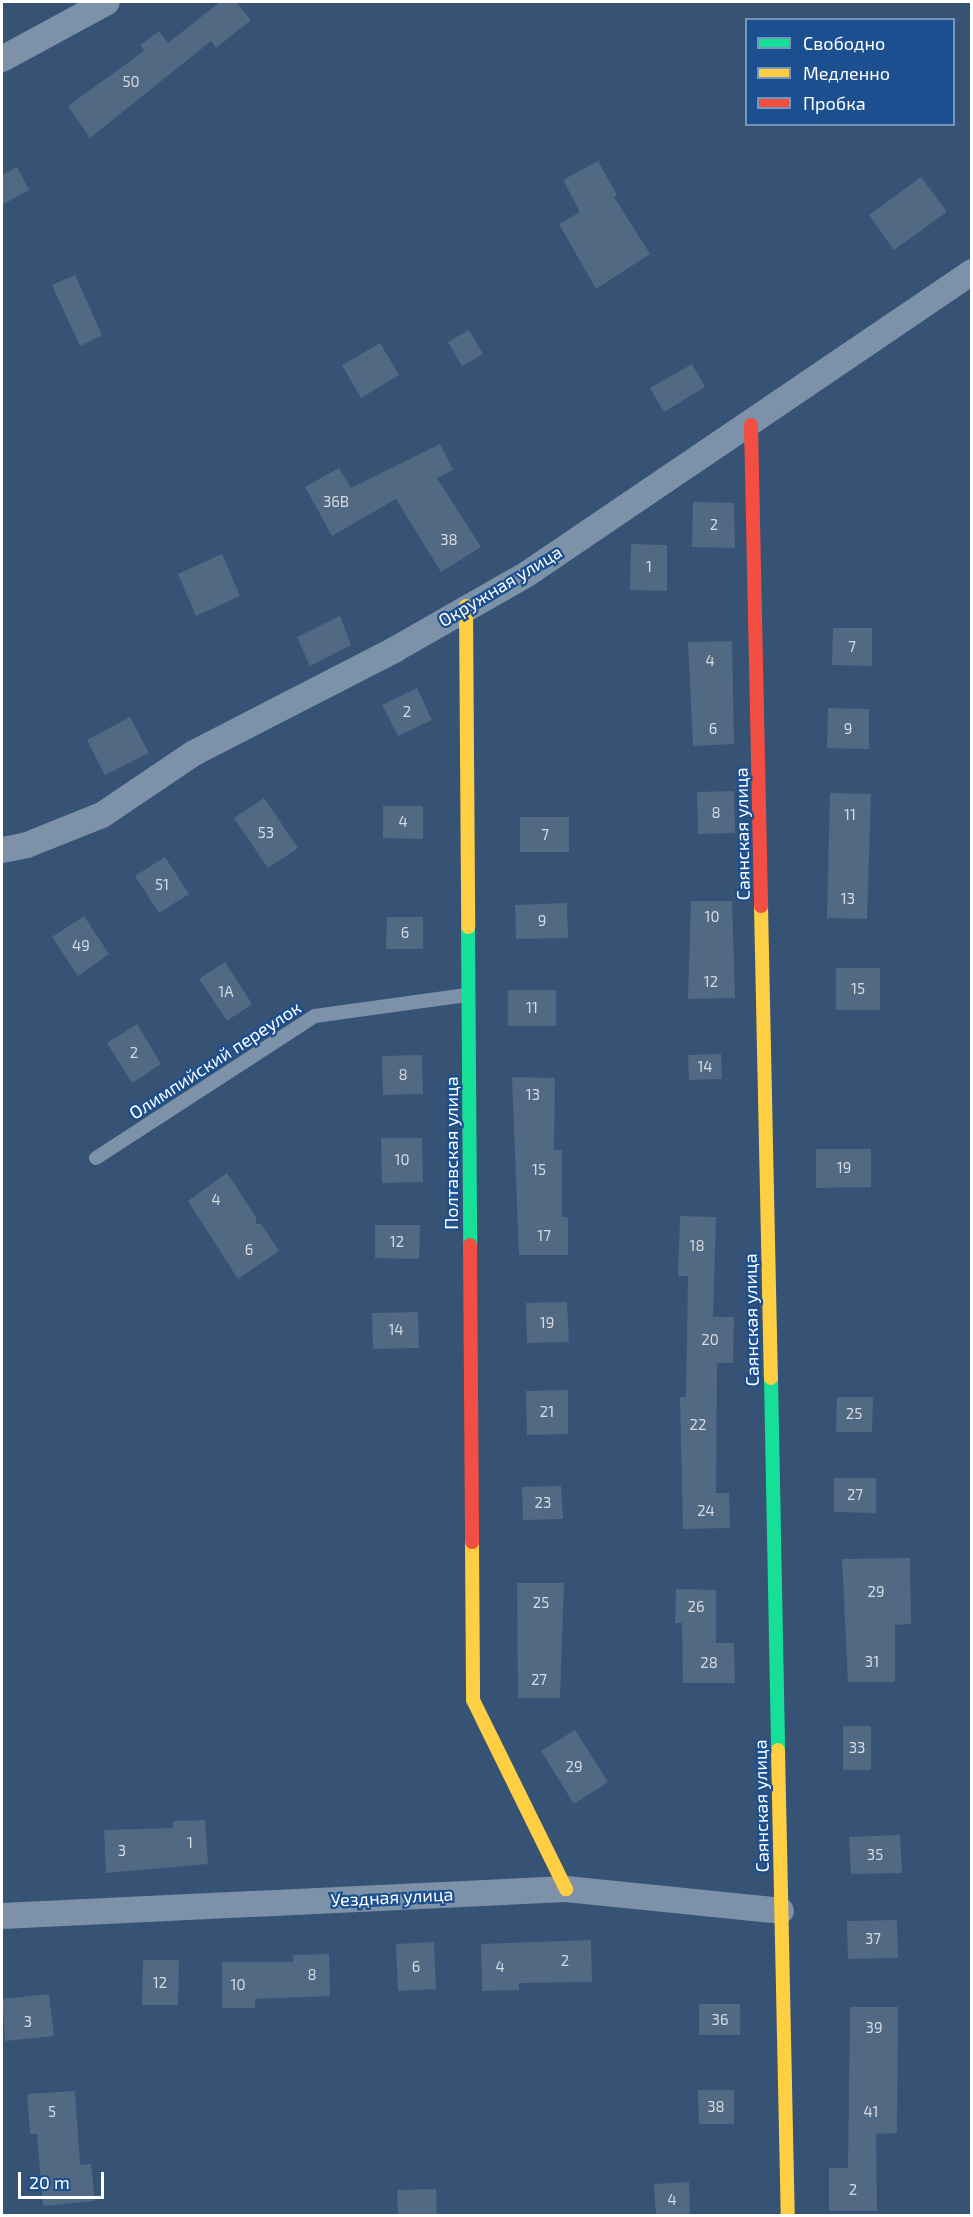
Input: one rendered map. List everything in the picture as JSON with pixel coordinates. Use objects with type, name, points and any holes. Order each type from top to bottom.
[{"type":"street","points":[[2,59],[107,2]]},
{"type":"street","name":"Окружная улица","points":[[2,850],[27,845],[102,815],[194,753],[394,650],[466,606],[527,574],[972,272]]},
{"type":"street","name":"Саянская улица","points":[[751,424],[788,2216]]},
{"type":"street","name":"Полтавская улица","points":[[466,606],[473,1700],[566,1889]]},
{"type":"street","name":"Уездная улица","points":[[2,1916],[566,1889],[781,1911]]},
{"type":"lane","name":"Олимпийский переулок","points":[[96,1158],[315,1016],[467,995]]},
{"type":"building","points":[[220,2],[236,2],[251,20],[216,48],[211,41],[90,138],[68,106],[144,51],[140,45],[159,31],[168,43]]},
{"type":"building","points":[[598,161],[617,195],[614,197],[650,254],[596,289],[559,224],[580,212],[563,180]]},
{"type":"building","points":[[17,167],[29,190],[2,205],[2,175]]},
{"type":"building","points":[[921,177],[947,212],[894,250],[869,215]]},
{"type":"building","points":[[75,275],[102,335],[80,346],[52,285]]},
{"type":"building","points":[[469,330],[483,354],[462,366],[448,342]]},
{"type":"building","points":[[380,343],[399,375],[361,398],[342,365]]},
{"type":"building","points":[[692,364],[705,387],[664,412],[650,388]]},
{"type":"building","points":[[440,444],[453,470],[437,478],[481,547],[441,572],[396,499],[332,536],[305,487],[339,468],[351,488]]},
{"type":"building","points":[[693,502],[734,503],[735,548],[692,547]]},
{"type":"building","points":[[631,544],[667,545],[667,591],[630,590]]},
{"type":"building","points":[[222,554],[240,596],[196,616],[178,574]]},
{"type":"building","points":[[340,616],[351,645],[310,666],[297,637]]},
{"type":"building","points":[[833,628],[872,628],[872,666],[832,665]]},
{"type":"building","points":[[732,641],[734,744],[693,746],[688,642]]},
{"type":"building","points":[[417,688],[432,720],[398,736],[382,705]]},
{"type":"building","points":[[828,708],[869,709],[869,749],[827,748]]},
{"type":"building","points":[[130,717],[149,753],[105,775],[87,740]]},
{"type":"building","points":[[734,791],[735,833],[698,834],[697,792]]},
{"type":"building","points":[[830,793],[871,794],[867,919],[827,918]]},
{"type":"building","points":[[264,798],[298,848],[268,868],[234,818]]},
{"type":"building","points":[[383,806],[423,806],[423,839],[383,838]]},
{"type":"building","points":[[520,817],[569,817],[569,852],[520,852]]},
{"type":"building","points":[[165,857],[189,894],[159,913],[135,876]]},
{"type":"building","points":[[691,901],[732,901],[735,998],[688,999]]},
{"type":"building","points":[[567,903],[568,938],[516,939],[515,905]]},
{"type":"building","points":[[84,916],[109,954],[78,976],[52,937]]},
{"type":"building","points":[[387,917],[423,917],[423,949],[386,949]]},
{"type":"building","points":[[225,962],[252,1004],[227,1021],[199,979]]},
{"type":"building","points":[[836,968],[880,968],[880,1010],[836,1010]]},
{"type":"building","points":[[508,990],[556,990],[556,1026],[508,1026]]},
{"type":"building","points":[[137,1024],[161,1064],[132,1083],[107,1043]]},
{"type":"building","points":[[721,1054],[722,1079],[689,1080],[688,1055]]},
{"type":"building","points":[[422,1055],[423,1094],[383,1095],[382,1056]]},
{"type":"building","points":[[512,1077],[555,1078],[554,1150],[562,1150],[562,1217],[568,1217],[568,1255],[519,1255]]},
{"type":"building","points":[[381,1138],[422,1138],[423,1182],[382,1183]]},
{"type":"building","points":[[816,1149],[871,1149],[871,1187],[816,1188]]},
{"type":"building","points":[[227,1173],[256,1217],[256,1224],[261,1224],[279,1251],[238,1279],[188,1201]]},
{"type":"building","points":[[680,1216],[716,1217],[713,1317],[734,1317],[733,1363],[717,1363],[716,1493],[729,1493],[730,1528],[683,1529],[680,1397],[686,1397],[688,1276],[678,1276]]},
{"type":"building","points":[[375,1225],[420,1225],[419,1259],[375,1258]]},
{"type":"building","points":[[567,1302],[569,1342],[527,1343],[526,1303]]},
{"type":"building","points":[[418,1312],[419,1348],[373,1349],[372,1313]]},
{"type":"building","points":[[568,1390],[568,1434],[527,1435],[526,1391]]},
{"type":"building","points":[[837,1397],[873,1397],[872,1432],[836,1432]]},
{"type":"building","points":[[834,1478],[876,1478],[876,1513],[834,1512]]},
{"type":"building","points":[[561,1486],[563,1519],[523,1520],[522,1487]]},
{"type":"building","points":[[910,1558],[911,1624],[895,1625],[895,1682],[848,1682],[842,1559]]},
{"type":"building","points":[[517,1583],[564,1583],[560,1698],[518,1698]]},
{"type":"building","points":[[676,1589],[716,1590],[716,1643],[734,1643],[735,1683],[683,1683],[682,1623],[675,1623]]},
{"type":"building","points":[[843,1726],[871,1726],[871,1770],[843,1770]]},
{"type":"building","points":[[575,1730],[608,1782],[574,1804],[541,1751]]},
{"type":"building","points":[[205,1820],[208,1864],[106,1873],[104,1830],[173,1828],[173,1821]]},
{"type":"building","points":[[900,1835],[902,1873],[851,1874],[849,1837]]},
{"type":"building","points":[[897,1920],[898,1958],[848,1959],[847,1921]]},
{"type":"building","points":[[591,1940],[592,1982],[519,1983],[519,1990],[482,1991],[481,1944]]},
{"type":"building","points":[[434,1942],[436,1989],[398,1991],[396,1944]]},
{"type":"building","points":[[329,1954],[330,1996],[255,1999],[255,2008],[222,2008],[222,1962],[293,1962],[293,1955]]},
{"type":"building","points":[[143,1960],[179,1960],[178,2005],[142,2005]]},
{"type":"building","points":[[49,1994],[54,2036],[5,2041],[2,1999]]},
{"type":"building","points":[[699,2004],[740,2004],[740,2035],[699,2035]]},
{"type":"building","points":[[850,2007],[898,2007],[897,2133],[876,2134],[877,2211],[829,2211],[829,2168],[848,2168]]},
{"type":"building","points":[[698,2090],[734,2090],[734,2124],[699,2124]]},
{"type":"building","points":[[75,2091],[80,2165],[91,2164],[95,2201],[43,2206],[37,2134],[30,2134],[27,2094]]},
{"type":"building","points":[[689,2182],[690,2216],[656,2216],[654,2184]]},
{"type":"building","points":[[436,2189],[437,2216],[398,2216],[397,2190]]},
{"type":"traffic: fast","points":[[468,927],[470,1245]]},
{"type":"traffic: fast","points":[[771,1378],[778,1750]]},
{"type":"traffic: slow","points":[[466,606],[468,927]]},
{"type":"traffic: slow","points":[[761,906],[771,1378]]},
{"type":"traffic: slow","points":[[472,1542],[473,1700],[566,1889]]},
{"type":"traffic: slow","points":[[778,1750],[788,2216]]},
{"type":"traffic: jam","points":[[751,425],[761,906]]},
{"type":"traffic: jam","points":[[470,1245],[472,1542]]}]
